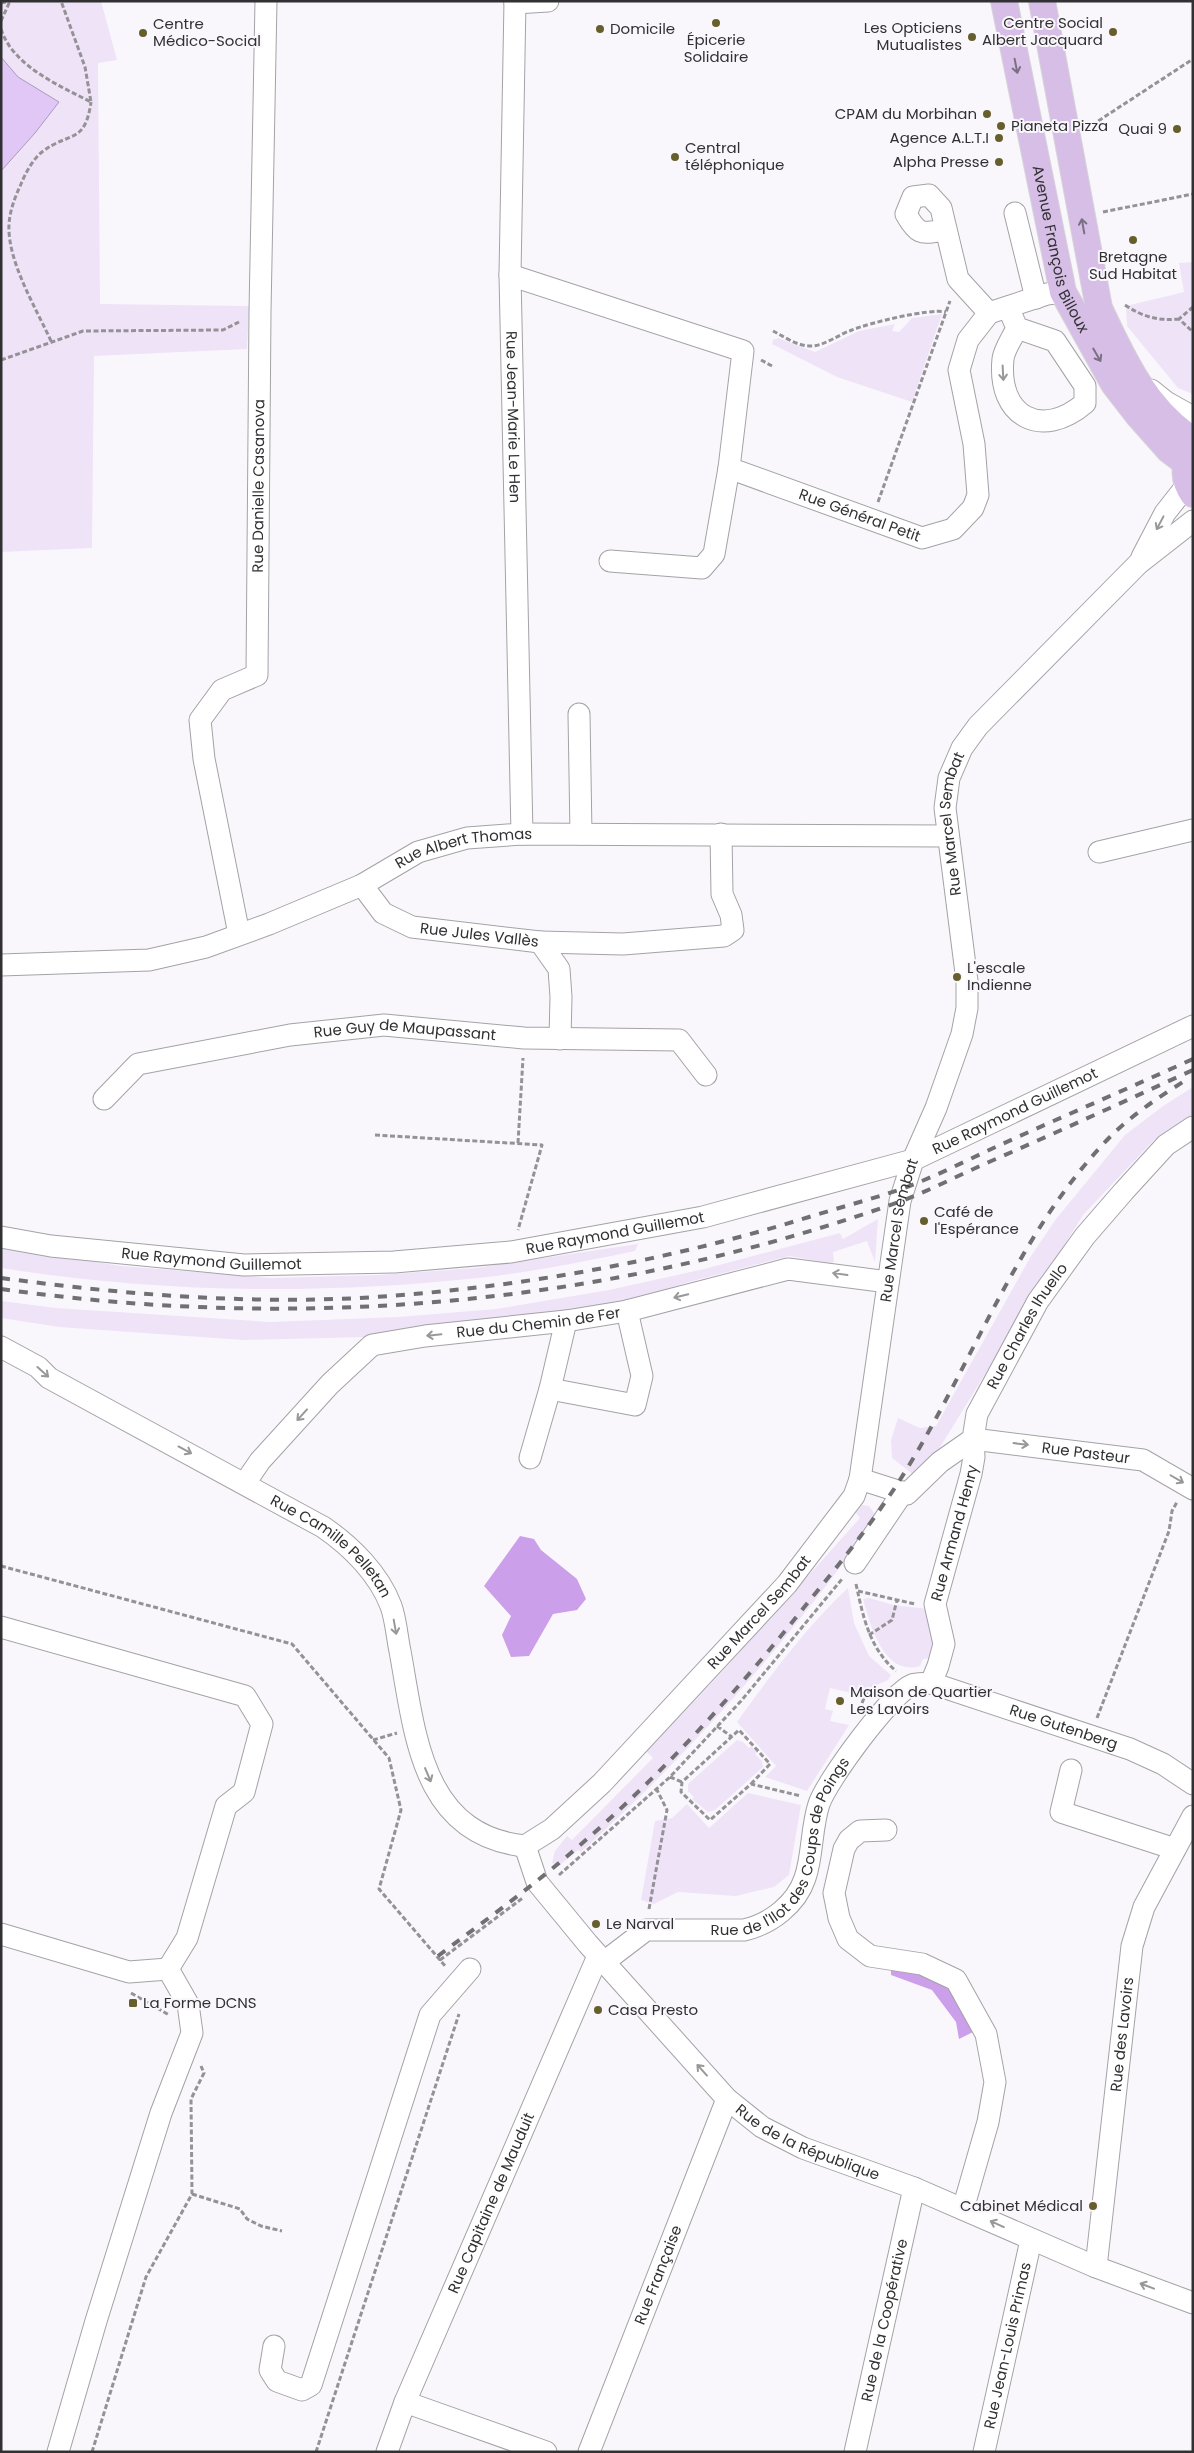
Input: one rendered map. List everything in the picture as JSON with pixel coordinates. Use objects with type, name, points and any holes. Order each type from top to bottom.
[{"type":"main road","name":"Avenue François Billoux","points":[[1004,1],[1063,292],[1114,384],[1138,415],[1170,450],[1191,467]]},
{"type":"main road","name":"Avenue François Billoux","points":[[1042,1],[1085,236],[1109,305],[1120,351],[1146,397],[1166,419],[1191,467]]},
{"type":"main road","points":[[1063,292],[1109,305]]},
{"type":"street","name":"Rue Danielle Casanova","points":[[239,934],[204,759],[200,720],[222,690],[257,675],[260,312],[266,1]]},
{"type":"street","points":[[514,2],[548,1]]},
{"type":"street","name":"Rue Jean-Marie Le Hen","points":[[514,2],[510,275],[522,834]]},
{"type":"street","points":[[1015,213],[1036,298]]},
{"type":"street","points":[[946,230],[958,279],[998,310],[1017,328],[1055,341],[1086,386],[1085,403],[1073,414],[1045,422],[1021,416],[1010,404],[1002,378],[1003,357],[1017,328]]},
{"type":"street","points":[[510,275],[743,351],[729,468],[714,554],[702,568],[610,561]]},
{"type":"street","points":[[998,310],[1063,292]]},
{"type":"street","name":"Rue Général Petit","points":[[729,468],[922,538],[953,528],[973,508],[978,495],[974,444],[959,370],[968,340],[998,310]]},
{"type":"street","points":[[1133,372],[1166,402],[1193,416]]},
{"type":"street","name":"Rue Marcel Sembat","points":[[1138,564],[1191,467]]},
{"type":"street","name":"Rue Marcel Sembat","points":[[525,1846],[552,1829],[602,1783],[787,1584],[854,1496],[860,1479],[900,1201],[913,1160],[936,1108],[962,1034],[967,1008],[967,981],[947,836],[945,808],[949,778],[962,748],[978,726],[1138,564],[1193,521]]},
{"type":"street","points":[[580,714],[581,834]]},
{"type":"street","points":[[1099,852],[1193,830]]},
{"type":"street","name":"Rue Albert Thomas","points":[[1,965],[149,960],[206,947],[362,885],[418,852],[467,838],[522,834],[947,836]]},
{"type":"street","points":[[540,942],[641,943],[724,936],[733,930],[730,915],[722,894],[721,834]]},
{"type":"street","name":"Rue Jules Vallès","points":[[362,885],[383,913],[412,927],[540,942],[559,969],[561,997],[560,1039]]},
{"type":"street","name":"Rue Guy de Maupassant","points":[[104,1099],[138,1064],[290,1035],[384,1025],[524,1038],[679,1040],[706,1075]]},
{"type":"street","name":"Rue Raymond Guillemot","points":[[1,1237],[51,1246],[244,1265],[394,1262],[511,1252],[703,1217],[913,1160],[1193,1026]]},
{"type":"street","name":"Rue Charles Ihuello","points":[[973,1439],[977,1414],[1038,1301],[1085,1236],[1124,1192],[1166,1145],[1193,1127]]},
{"type":"street","name":"Rue du Chemin de Fer","points":[[246,1483],[260,1461],[330,1384],[372,1345],[426,1336],[566,1321],[626,1311],[788,1268],[888,1282]]},
{"type":"street","points":[[550,1390],[635,1405],[642,1376],[626,1311]]},
{"type":"street","points":[[530,1458],[550,1390],[566,1321]]},
{"type":"street","name":"Rue Camille Pelletan","points":[[1,1347],[38,1367],[49,1378],[246,1483],[340,1538],[376,1578],[392,1608],[416,1739],[430,1781],[454,1814],[473,1828],[502,1843],[525,1846]]},
{"type":"street","points":[[860,1479],[908,1494],[940,1462],[973,1439]]},
{"type":"street","name":"Rue Pasteur","points":[[973,1439],[1143,1460],[1189,1487]]},
{"type":"street","name":"Rue Armand Henry","points":[[921,1684],[938,1666],[944,1644],[936,1604],[971,1474],[974,1457],[973,1439]]},
{"type":"street","points":[[855,1562],[903,1492]]},
{"type":"street","points":[[1,1627],[245,1696],[262,1724],[244,1792],[226,1806],[187,1938],[168,1970]]},
{"type":"street","name":"Rue Gutenberg","points":[[921,1684],[1130,1749],[1163,1764],[1193,1784]]},
{"type":"street","name":"Rue de l'Ilot des Coups de Poings","points":[[646,1930],[744,1930],[758,1927],[781,1913],[794,1898],[805,1878],[819,1802],[869,1726],[892,1701],[921,1684]]},
{"type":"street","points":[[1072,1770],[1061,1812],[1175,1849]]},
{"type":"street","name":"Rue des Lavoirs","points":[[1096,2267],[1132,1946],[1144,1907],[1193,1816]]},
{"type":"street","points":[[886,1830],[860,1831],[846,1845],[834,1893],[839,1918],[848,1939],[870,1956],[922,1964],[956,1980],[986,2034],[995,2082],[988,2122],[963,2209]]},
{"type":"street","name":"Rue de la République","points":[[525,1846],[537,1882],[601,1959],[727,2099],[762,2127],[803,2148],[914,2188],[1096,2267],[1193,2303]]},
{"type":"street","points":[[601,1959],[646,1930]]},
{"type":"street","points":[[1,1934],[129,1972],[168,1970]]},
{"type":"street","name":"Rue Capitaine de Mauduit","points":[[387,2452],[405,2402],[601,1959]]},
{"type":"street","points":[[58,2452],[96,2321],[161,2113],[192,2033],[188,2004],[168,1970]]},
{"type":"street","points":[[274,2346],[270,2370],[277,2381],[302,2390],[311,2385],[430,2015],[444,1996],[465,1976]]},
{"type":"street","name":"Rue Française","points":[[589,2452],[727,2099]]},
{"type":"street","name":"Rue de la Coopérative","points":[[855,2452],[914,2188]]},
{"type":"street","name":"Rue Jean-Louis Primas","points":[[984,2452],[1031,2240]]},
{"type":"street","points":[[405,2402],[546,2452]]},
{"type":"path","points":[[1,3],[10,1]]},
{"type":"path","points":[[1,21],[10,1]]},
{"type":"path","points":[[51,341],[21,275],[12,249],[10,217],[13,202],[25,175],[41,153],[82,131],[88,119],[91,102],[85,66],[62,1]]},
{"type":"path","points":[[1,29],[5,42],[23,62],[59,86],[91,102]]},
{"type":"path","points":[[1092,125],[1193,59]]},
{"type":"path","points":[[1085,236],[1101,232],[1100,212],[1193,194]]},
{"type":"path","points":[[872,520],[958,279]]},
{"type":"path","points":[[1109,305],[1160,320],[1179,318],[1193,307]]},
{"type":"path","points":[[773,331],[797,344],[813,346],[854,329],[914,314],[940,310],[946,312]]},
{"type":"path","points":[[1,360],[83,331],[222,330],[260,312]]},
{"type":"path","points":[[1179,318],[1193,332]]},
{"type":"path","points":[[518,1143],[524,1038]]},
{"type":"path","points":[[375,1134],[542,1145],[511,1252]]},
{"type":"path","points":[[1090,1737],[1169,1531],[1172,1511],[1189,1487]]},
{"type":"path","points":[[855,1562],[858,1591],[869,1635],[884,1661],[921,1684]]},
{"type":"path","points":[[439,1958],[527,1894],[542,1889],[657,1790],[741,1701],[855,1562]]},
{"type":"path","points":[[1,1566],[292,1644],[388,1758],[401,1810],[378,1890],[439,1958],[465,1976],[467,1992],[316,2452]]},
{"type":"path","points":[[858,1591],[916,1605],[936,1604]]},
{"type":"path","points":[[869,1635],[892,1620],[896,1600]]},
{"type":"path","points":[[717,1726],[732,1737]]},
{"type":"path","points":[[740,1730],[770,1764],[751,1784],[710,1820],[681,1792],[682,1782],[732,1737],[740,1730]]},
{"type":"path","points":[[670,1777],[682,1782]]},
{"type":"path","points":[[751,1784],[819,1802]]},
{"type":"path","points":[[646,1930],[667,1810],[657,1790]]},
{"type":"path","points":[[192,2194],[240,2209],[247,2219],[261,2226],[282,2231]]},
{"type":"shaded area","points":[[1,1],[101,1],[117,60],[98,63],[100,304],[249,306],[247,349],[94,356],[92,548],[1,552]]},
{"type":"shaded area","points":[[1,57],[18,77],[59,102],[35,133],[1,171]]},
{"type":"shaded area","points":[[1193,262],[1193,394],[1178,388],[1127,326],[1126,306],[1184,292],[1179,263]]},
{"type":"shaded area","points":[[942,314],[912,402],[837,377],[772,344],[773,340],[778,338],[815,352],[859,331],[895,324],[892,331],[899,332],[912,318]]},
{"type":"shaded area","points":[[1193,1087],[1193,1114],[1154,1140],[1083,1215],[939,1449],[914,1475],[892,1458],[891,1440],[898,1418],[920,1428],[936,1426],[1031,1256],[1056,1219],[1125,1135],[1163,1106]]},
{"type":"shaded area","points":[[878,1219],[875,1262],[867,1241],[833,1252],[834,1262],[828,1263],[789,1256],[685,1283],[646,1298],[558,1313],[367,1337],[243,1340],[59,1327],[1,1318],[1,1301],[56,1308],[270,1322],[398,1317],[496,1309],[609,1290],[704,1269],[840,1233],[843,1239]]},
{"type":"shaded area","points":[[638,1244],[635,1251],[518,1273],[359,1287],[239,1289],[179,1287],[60,1276],[1,1268],[1,1247],[121,1266],[271,1278],[378,1275],[476,1268]]},
{"type":"shaded area","points":[[862,1505],[869,1506],[877,1517],[810,1607],[738,1692],[663,1774],[581,1852],[578,1850],[559,1866],[552,1863],[555,1851],[567,1836],[572,1840],[653,1758],[646,1751],[720,1674],[860,1518],[856,1513]]},
{"type":"shaded area","points":[[520,1536],[534,1539],[541,1550],[577,1579],[586,1599],[577,1610],[553,1614],[529,1656],[511,1657],[502,1635],[511,1616],[484,1586]]},
{"type":"shaded area","points":[[848,1588],[854,1623],[869,1656],[891,1675],[888,1680],[856,1694],[830,1688],[825,1709],[833,1711],[830,1721],[849,1725],[807,1791],[765,1777],[776,1766],[737,1722],[803,1635]]},
{"type":"shaded area","points":[[869,1598],[894,1605],[928,1609],[935,1633],[932,1658],[923,1659],[920,1666],[908,1667],[897,1664],[888,1656],[875,1635],[870,1622],[863,1599]]},
{"type":"shaded area","points":[[737,1740],[743,1742],[749,1748],[751,1746],[758,1752],[755,1754],[762,1761],[763,1767],[715,1810],[708,1812],[692,1799],[694,1797],[688,1791],[688,1784]]},
{"type":"shaded area","points":[[748,1793],[801,1805],[789,1875],[774,1887],[736,1896],[678,1892],[654,1904],[641,1900],[655,1821],[672,1818],[687,1804],[709,1828]]},
{"type":"shaded area","points":[[891,1964],[949,1984],[977,2030],[959,2039],[956,2022],[932,1990],[891,1975]]},
{"type":"railway","points":[[1,1278],[135,1293],[225,1299],[314,1300],[417,1294],[474,1288],[587,1271],[643,1260],[754,1233],[904,1188],[1193,1059]]},
{"type":"railway","points":[[1,1289],[115,1302],[229,1308],[342,1308],[455,1300],[567,1286],[679,1265],[789,1237],[899,1202],[1193,1070]]},
{"type":"railway","points":[[438,1956],[539,1879],[605,1823],[697,1732],[754,1668],[842,1560],[894,1489],[921,1446],[1018,1264],[1044,1220],[1074,1179],[1107,1140],[1125,1123],[1155,1100],[1186,1080]]},
{"type":"place","name":"Épicerie Solidaire","points":[[716,23]]},
{"type":"place","name":"Domicile","points":[[600,29]]},
{"type":"place","name":"Centre Social Albert Jacquard","points":[[1113,32]]},
{"type":"place","name":"Centre Médico-Social","points":[[143,33]]},
{"type":"place","name":"Les Opticiens Mutualistes","points":[[972,37]]},
{"type":"place","name":"CPAM du Morbihan","points":[[987,114]]},
{"type":"place","name":"Pianeta Pizza","points":[[1001,126]]},
{"type":"place","name":"Quai 9","points":[[1177,129]]},
{"type":"place","name":"Agence A.L.T.I","points":[[999,138]]},
{"type":"place","name":"Central téléphonique","points":[[675,157]]},
{"type":"place","name":"Alpha Presse","points":[[999,162]]},
{"type":"place","name":"Bretagne Sud Habitat","points":[[1133,240]]},
{"type":"place","name":"L'escale Indienne","points":[[957,977]]},
{"type":"place","name":"Café de l'Espérance","points":[[924,1221]]},
{"type":"place","name":"Maison de Quartier Les Lavoirs","points":[[840,1701]]},
{"type":"place","name":"Le Narval","points":[[596,1924]]},
{"type":"place","name":"La Forme DCNS","points":[[133,2003]]},
{"type":"place","name":"Casa Presto","points":[[598,2010]]},
{"type":"place","name":"Cabinet Médical","points":[[1093,2206]]}]
